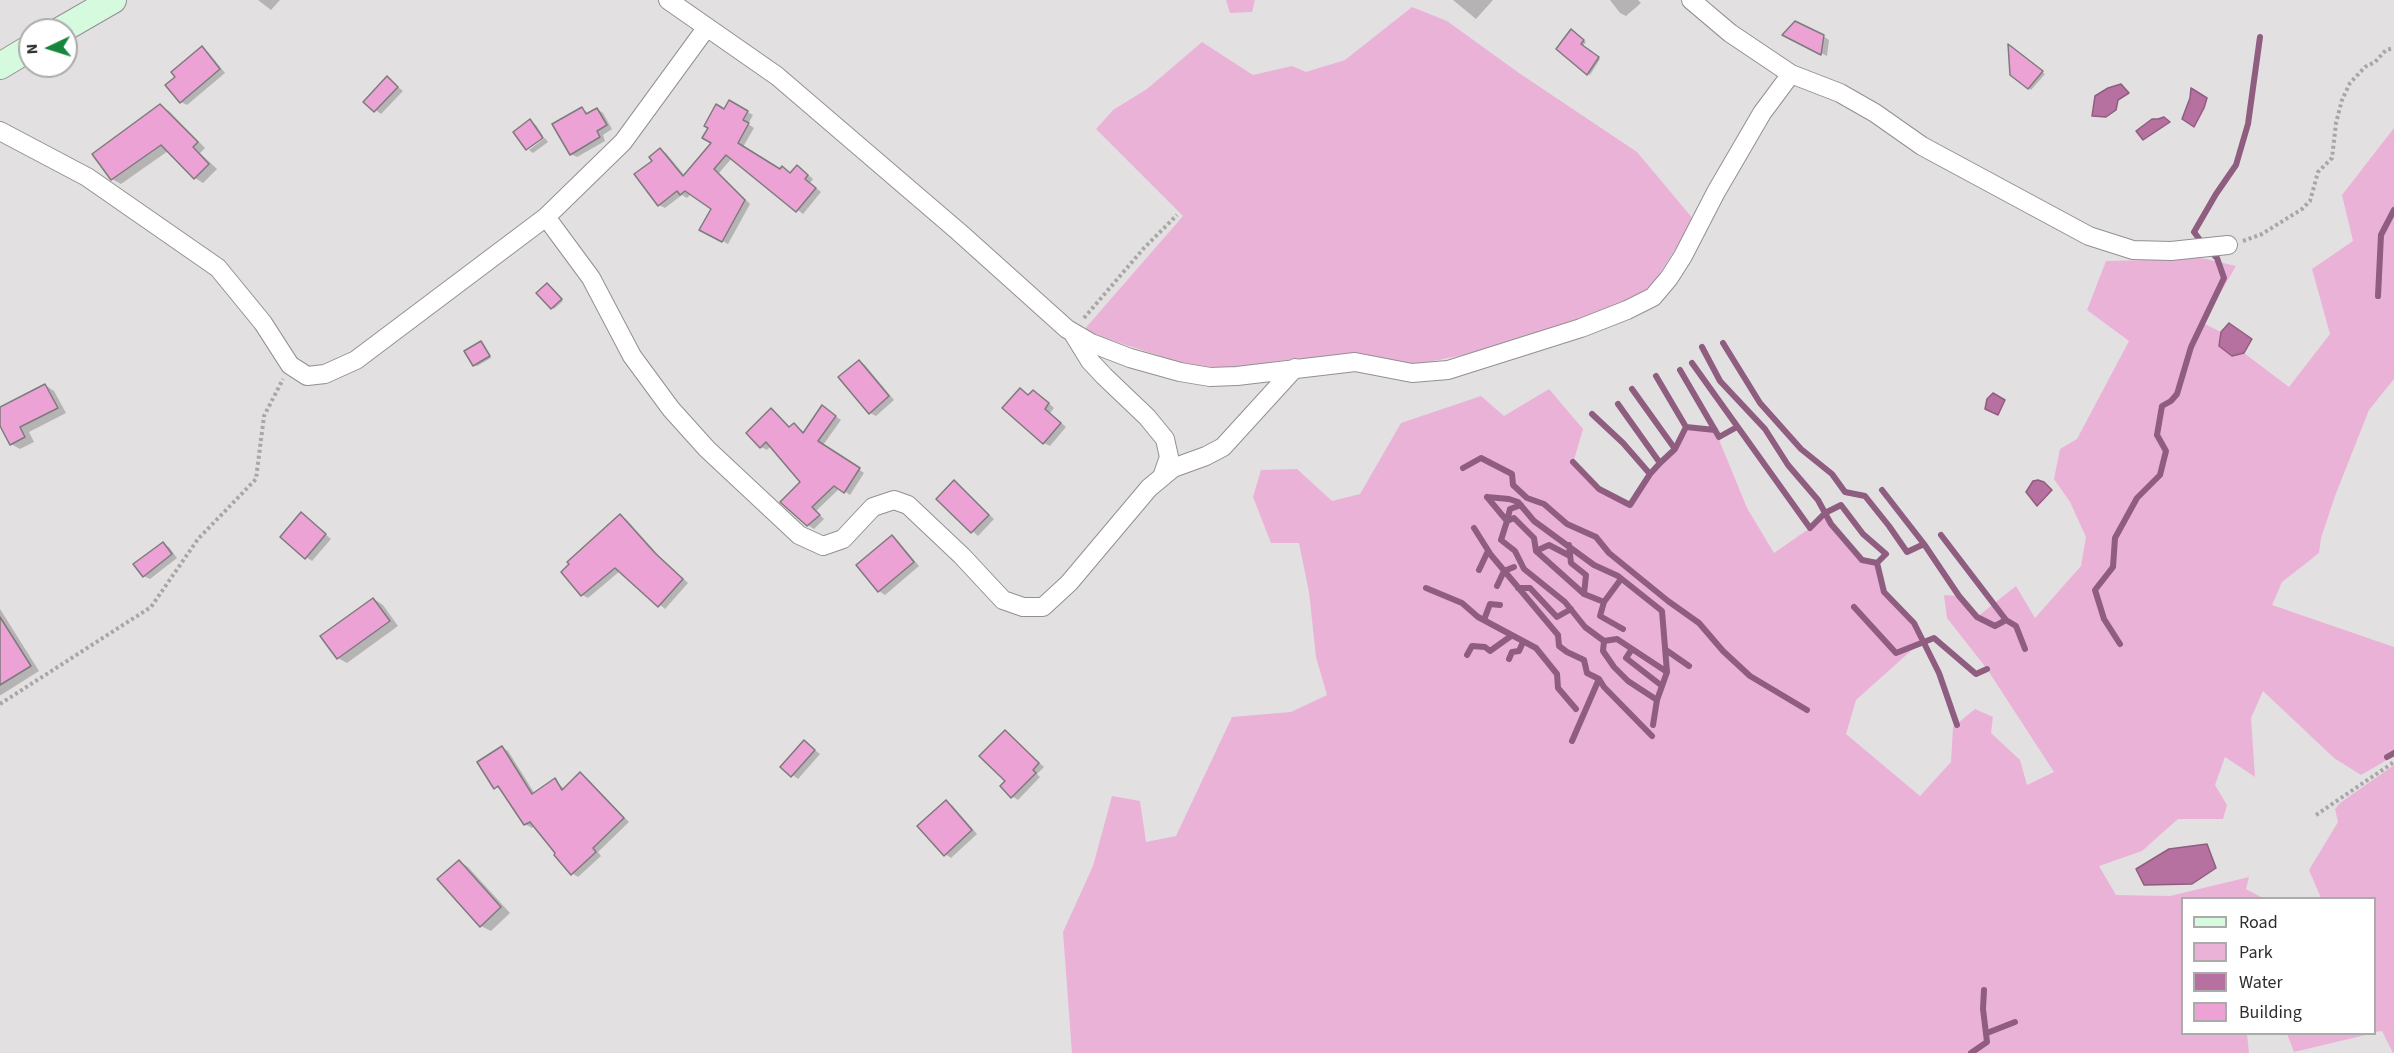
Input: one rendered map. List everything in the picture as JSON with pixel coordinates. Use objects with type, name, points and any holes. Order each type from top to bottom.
[{"type":"street","points":[[78,20],[113,0]]},
{"type":"street","points":[[668,0],[777,76],[1073,333],[1091,343],[1130,358],[1180,372],[1210,377],[1355,362],[1412,373],[1448,370],[1581,328],[1653,297],[1683,256],[1716,192],[1762,113],[1791,74]]},
{"type":"street","points":[[1690,0],[1730,33],[1791,74],[1840,93],[1875,112],[1922,146],[2089,236],[2133,250],[2171,250],[2228,245]]},
{"type":"street","points":[[0,131],[87,177],[218,268],[263,323],[290,365],[307,376],[325,374],[356,360],[546,217],[623,142],[707,27]]},
{"type":"street","points":[[0,66],[18,55]]},
{"type":"street","points":[[546,217],[591,278],[632,356],[671,409],[707,449],[799,535],[823,546],[843,539],[873,507],[894,500],[908,505],[962,555],[1003,600],[1023,607],[1043,607],[1070,583],[1149,488],[1173,468],[1223,447],[1295,368]]},
{"type":"street","points":[[1073,333],[1090,361],[1147,417],[1165,439],[1170,457],[1162,477]]},
{"type":"path","points":[[2228,245],[2262,234],[2302,209],[2310,201],[2318,172],[2332,158],[2336,123],[2342,100],[2350,83],[2386,50],[2394,48]]},
{"type":"path","points":[[1073,333],[1136,257],[1177,215]]},
{"type":"path","points":[[0,705],[151,607],[198,539],[256,479],[264,416],[290,365]]},
{"type":"path","points":[[2316,815],[2394,762]]},
{"type":"green space","points":[[1226,0],[1255,0],[1252,12],[1230,13]]},
{"type":"green space","points":[[1412,7],[1447,21],[1519,73],[1637,152],[1694,220],[1647,293],[1603,313],[1472,353],[1409,366],[1311,358],[1217,371],[1194,367],[1083,331],[1183,216],[1096,129],[1113,110],[1147,89],[1202,42],[1253,75],[1292,66],[1306,72],[1345,60]]},
{"type":"green space","points":[[2394,128],[2394,379],[2369,410],[2335,496],[2321,538],[2319,553],[2282,582],[2272,605],[2394,647],[2394,756],[2361,775],[2334,758],[2263,691],[2251,718],[2255,777],[2225,757],[2215,785],[2227,805],[2223,819],[2178,819],[2142,851],[2099,866],[2116,895],[2170,896],[2249,877],[2246,889],[2261,897],[2181,897],[2181,1035],[2247,1035],[2249,1053],[1072,1053],[1063,932],[1093,866],[1112,796],[1140,801],[1146,842],[1176,836],[1232,717],[1291,712],[1327,695],[1316,657],[1309,592],[1299,543],[1271,543],[1253,497],[1261,470],[1297,469],[1332,501],[1360,494],[1401,423],[1481,396],[1504,416],[1549,389],[1583,429],[1573,463],[1599,489],[1630,504],[1650,474],[1675,449],[1686,427],[1715,430],[1747,508],[1774,553],[1810,528],[1825,513],[1831,524],[1862,560],[1877,563],[1884,592],[1914,623],[1923,640],[1856,700],[1846,734],[1920,796],[1951,762],[1953,727],[1975,709],[1993,717],[1991,733],[2020,760],[2027,785],[2054,772],[1987,669],[1947,618],[1944,595],[1959,596],[1977,617],[2016,586],[2035,618],[2081,566],[2086,537],[2070,502],[2054,479],[2060,449],[2077,439],[2129,341],[2087,310],[2106,261],[2184,256],[2236,266],[2203,323],[2221,332],[2219,346],[2232,356],[2244,353],[2289,387],[2330,334],[2312,269],[2353,241],[2342,195]]},
{"type":"green space","points":[[2394,765],[2394,1053],[2382,1031],[2376,1032],[2376,897],[2321,897],[2309,870],[2338,822],[2335,809],[2340,803]]},
{"type":"green space","points":[[2287,1035],[2366,1035],[2294,1052]]},
{"type":"water","points":[[2121,84],[2129,93],[2118,100],[2116,110],[2106,117],[2092,116],[2095,96],[2108,88]]},
{"type":"water","points":[[2191,88],[2207,98],[2194,127],[2182,119],[2190,98]]},
{"type":"water","points":[[2164,117],[2170,122],[2143,140],[2136,131],[2152,119]]},
{"type":"water","points":[[2229,323],[2252,339],[2244,353],[2232,356],[2219,346],[2221,332]]},
{"type":"water","points":[[1993,393],[2005,400],[1998,415],[1985,409],[1987,399]]},
{"type":"water","points":[[2033,481],[2044,482],[2052,490],[2037,506],[2026,492]]},
{"type":"water","points":[[2207,844],[2216,868],[2192,884],[2144,885],[2136,869],[2169,849]]},
{"type":"building","points":[[1795,21],[1824,35],[1821,55],[1782,35]]},
{"type":"building","points":[[1571,29],[1584,40],[1581,44],[1599,57],[1587,75],[1556,49]]},
{"type":"building","points":[[2008,44],[2043,71],[2028,89],[2010,75]]},
{"type":"building","points":[[202,46],[220,69],[180,103],[165,85],[175,77],[171,72]]},
{"type":"building","points":[[387,76],[398,87],[374,112],[363,102]]},
{"type":"building","points":[[729,100],[748,111],[743,120],[749,123],[738,143],[780,169],[782,166],[790,173],[797,165],[808,175],[805,179],[816,188],[796,212],[726,155],[714,169],[745,200],[722,242],[699,230],[711,209],[685,191],[680,195],[677,191],[658,206],[634,174],[652,161],[649,157],[660,148],[683,176],[711,143],[702,138],[708,128],[704,126],[716,104],[724,109]]},
{"type":"building","points":[[160,104],[198,142],[193,147],[209,164],[194,179],[161,145],[111,180],[92,154]]},
{"type":"building","points":[[582,107],[586,114],[597,108],[607,125],[597,131],[600,137],[570,155],[552,124]]},
{"type":"building","points":[[530,119],[543,138],[526,150],[513,132]]},
{"type":"building","points":[[547,283],[562,299],[551,309],[536,293]]},
{"type":"building","points":[[481,341],[490,356],[473,366],[464,351]]},
{"type":"building","points":[[859,360],[889,396],[869,414],[838,377]]},
{"type":"building","points":[[45,384],[58,408],[20,427],[25,437],[10,445],[0,426],[0,407]]},
{"type":"building","points":[[1020,388],[1028,395],[1033,390],[1049,403],[1045,409],[1061,423],[1043,444],[1002,408]]},
{"type":"building","points":[[822,405],[836,416],[818,441],[860,468],[844,493],[834,486],[812,507],[820,515],[807,526],[780,502],[800,482],[766,442],[760,448],[746,433],[771,408],[789,427],[794,423],[803,433]]},
{"type":"building","points":[[954,480],[989,515],[971,533],[936,499]]},
{"type":"building","points":[[301,512],[326,534],[305,559],[280,537]]},
{"type":"building","points":[[620,514],[655,553],[683,579],[658,607],[615,568],[581,596],[561,572],[569,564],[567,562]]},
{"type":"building","points":[[892,535],[914,562],[878,592],[856,565]]},
{"type":"building","points":[[163,542],[172,554],[143,577],[133,564]]},
{"type":"building","points":[[373,598],[390,621],[337,659],[320,636]]},
{"type":"building","points":[[0,617],[31,666],[0,685]]},
{"type":"building","points":[[1005,730],[1039,763],[1033,770],[1036,773],[1011,798],[1000,786],[1005,781],[979,756]]},
{"type":"building","points":[[804,740],[815,750],[791,777],[780,767]]},
{"type":"building","points":[[502,746],[532,794],[555,778],[562,790],[580,772],[624,818],[593,848],[596,852],[571,875],[530,822],[524,825],[498,786],[494,789],[477,762]]},
{"type":"building","points":[[946,800],[972,830],[944,856],[917,826]]},
{"type":"building","points":[[459,860],[501,907],[480,927],[437,879]]},
{"type":"waterway","points":[[2203,244],[2194,232],[2236,165],[2248,124],[2260,37]]},
{"type":"waterway","points":[[2378,296],[2381,235],[2394,210]]},
{"type":"waterway","points":[[2120,644],[2104,619],[2095,590],[2113,567],[2115,538],[2137,498],[2160,475],[2166,451],[2157,435],[2162,406],[2177,394],[2191,347],[2224,278],[2217,258],[2210,251]]},
{"type":"waterway","points":[[1723,343],[1760,403],[1801,449],[1832,474],[1845,492],[1865,496],[1907,552],[1924,544],[1959,596],[1977,617],[1995,626],[2006,620],[2016,626],[2025,649]]},
{"type":"waterway","points":[[1702,347],[1720,381],[1765,429],[1788,465],[1818,500],[1831,524],[1862,560],[1877,563],[1884,592],[1914,623],[1939,673],[1957,725]]},
{"type":"waterway","points":[[1692,363],[1810,528],[1825,513],[1841,505],[1863,534],[1886,554],[1877,563]]},
{"type":"waterway","points":[[1680,370],[1719,437],[1737,427]]},
{"type":"waterway","points":[[1656,376],[1686,427],[1715,430]]},
{"type":"waterway","points":[[1632,389],[1675,449],[1686,427]]},
{"type":"waterway","points":[[1618,404],[1660,463],[1675,449]]},
{"type":"waterway","points":[[1592,414],[1623,443],[1650,474],[1660,463]]},
{"type":"waterway","points":[[1463,468],[1481,458],[1512,474],[1513,485],[1527,498],[1544,504],[1567,524],[1596,537],[1609,553],[1699,623],[1723,651],[1750,676],[1807,710]]},
{"type":"waterway","points":[[1573,462],[1599,489],[1630,505],[1650,474]]},
{"type":"waterway","points":[[1882,490],[1924,544]]},
{"type":"waterway","points":[[1487,497],[1518,502],[1534,521],[1594,565],[1618,576],[1662,611],[1667,672],[1657,700],[1653,725]]},
{"type":"waterway","points":[[1487,497],[1507,521],[1501,540],[1515,551],[1524,569],[1565,602],[1585,627],[1604,641],[1617,639],[1667,672]]},
{"type":"waterway","points":[[1521,505],[1510,509],[1507,521],[1514,518],[1534,538],[1536,551],[1584,594],[1604,602],[1600,616],[1623,629]]},
{"type":"waterway","points":[[1474,528],[1491,555],[1558,635],[1559,646],[1584,660],[1587,673],[1599,679],[1652,736]]},
{"type":"waterway","points":[[1941,535],[2006,620]]},
{"type":"waterway","points":[[1536,551],[1549,545],[1570,556]]},
{"type":"waterway","points":[[1569,545],[1571,563],[1586,575],[1584,594]]},
{"type":"waterway","points":[[1479,570],[1488,551]]},
{"type":"waterway","points":[[1497,586],[1504,571],[1514,567]]},
{"type":"waterway","points":[[1604,602],[1621,579]]},
{"type":"waterway","points":[[1426,588],[1462,603],[1478,617],[1536,648],[1557,674],[1558,688],[1576,709]]},
{"type":"waterway","points":[[1518,588],[1530,588],[1557,617],[1571,609]]},
{"type":"waterway","points":[[1484,620],[1490,604],[1500,605]]},
{"type":"waterway","points":[[1854,607],[1896,653],[1934,638],[1976,674],[1987,669]]},
{"type":"waterway","points":[[1467,655],[1472,646],[1485,647],[1490,651],[1511,636]]},
{"type":"waterway","points":[[1604,641],[1603,651],[1614,667],[1628,681],[1657,700]]},
{"type":"waterway","points":[[1509,659],[1512,652],[1519,651],[1523,642]]},
{"type":"waterway","points":[[1632,649],[1626,658],[1662,686]]},
{"type":"waterway","points":[[1666,650],[1689,666]]},
{"type":"waterway","points":[[1572,741],[1599,679]]},
{"type":"waterway","points":[[2387,757],[2394,753]]},
{"type":"waterway","points":[[1971,1053],[1987,1042],[1983,1009],[1984,990]]},
{"type":"waterway","points":[[1987,1033],[2015,1022]]}]
